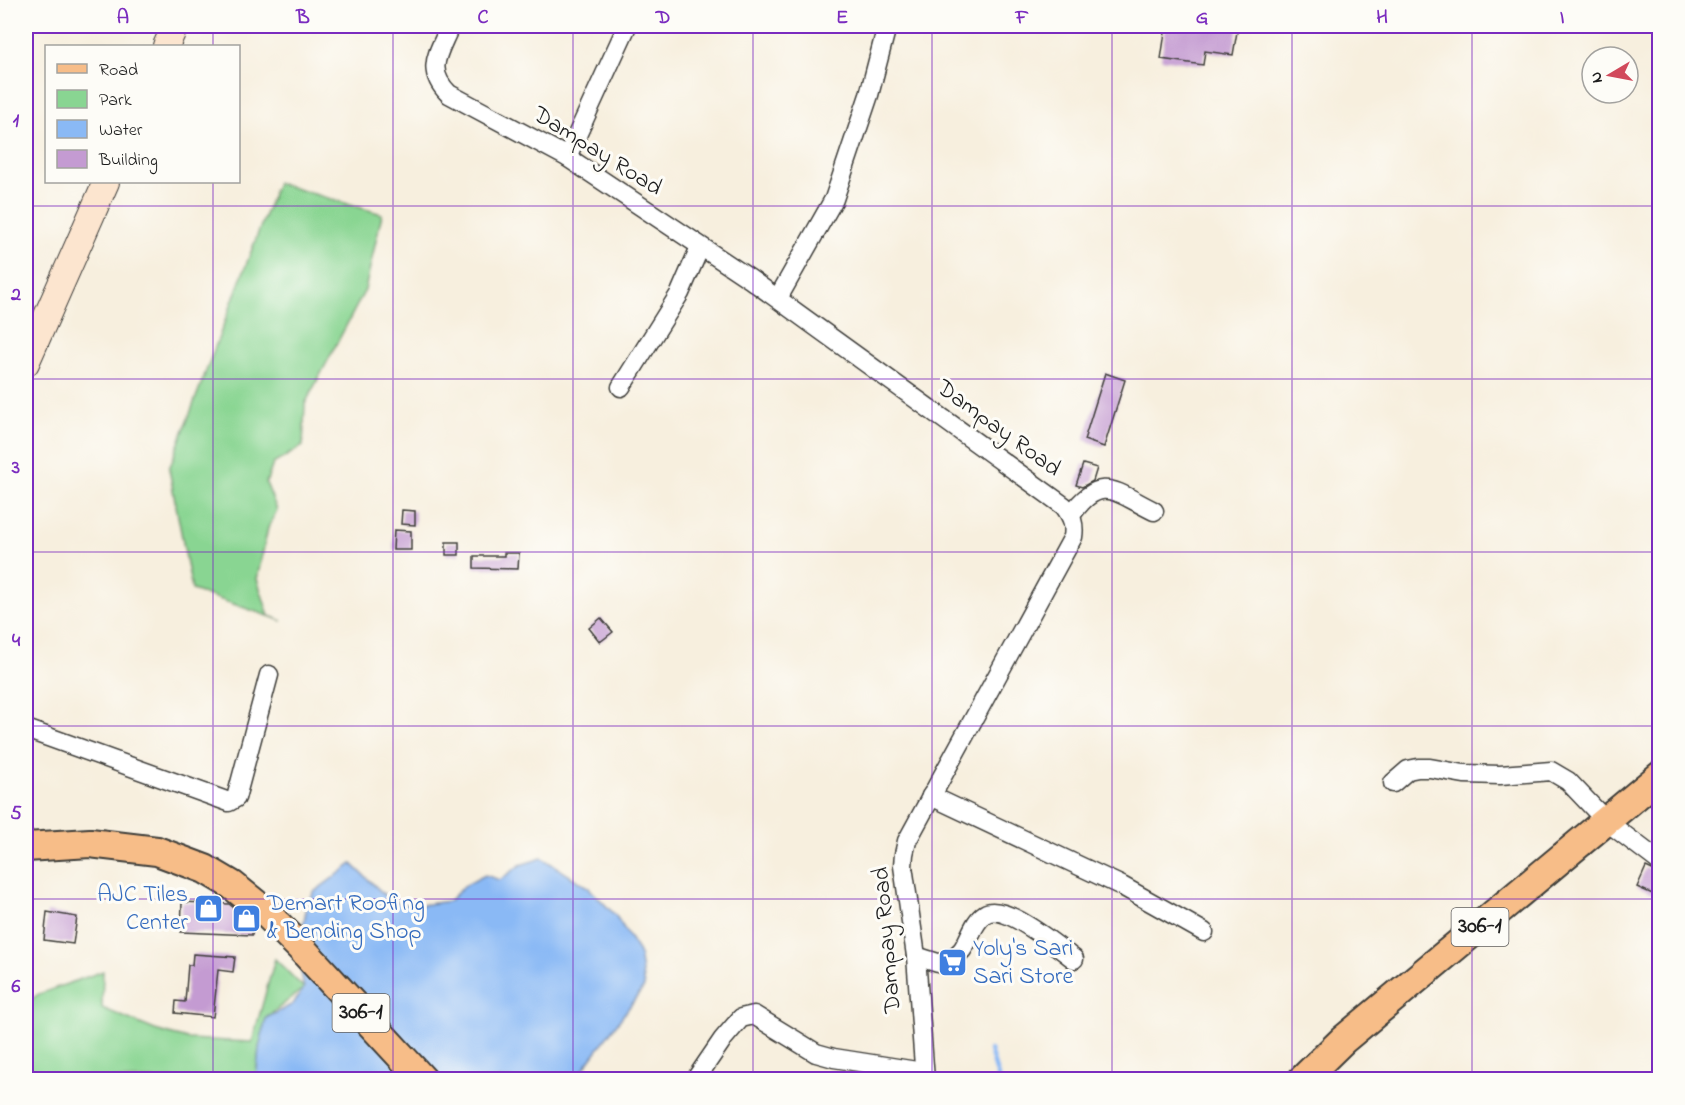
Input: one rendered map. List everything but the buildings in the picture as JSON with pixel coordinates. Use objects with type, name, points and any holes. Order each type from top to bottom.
[{"type":"main road","points":[[166,45],[175,26]]},
{"type":"main road","points":[[26,363],[106,183]]},
{"type":"main road","name":"306-1","points":[[1302,1080],[1343,1040],[1659,776]]},
{"type":"main road","name":"306-1","points":[[26,827],[38,828],[90,843],[158,851],[205,869],[232,885],[263,910],[299,946],[423,1080]]},
{"type":"main road","name":"306-1","points":[[26,847],[90,843]]},
{"type":"street","name":"Dampay Road","points":[[450,26],[435,64],[435,75],[440,85],[449,94],[567,157],[778,298],[1064,506],[1071,515],[1075,525],[1073,537],[931,796],[907,841],[903,854],[916,956],[924,1076]]},
{"type":"street","points":[[567,157],[627,26]]},
{"type":"street","points":[[778,298],[834,198],[869,95],[887,26]]},
{"type":"street","points":[[621,387],[680,293],[700,248]]},
{"type":"street","points":[[1071,515],[1080,502],[1094,490],[1104,488],[1154,511]]},
{"type":"street","points":[[26,729],[229,802],[237,798],[269,675]]},
{"type":"street","points":[[1393,783],[1408,770],[1418,768],[1464,774],[1500,775],[1551,771],[1568,782],[1606,821],[1659,862]]},
{"type":"street","points":[[931,796],[1122,886],[1204,932]]},
{"type":"street","points":[[916,956],[938,963],[948,963],[962,949],[976,924],[985,914],[994,911],[1004,913],[1035,931],[1074,959]]},
{"type":"street","points":[[695,1080],[723,1039],[741,1018],[754,1015],[816,1053],[924,1076]]},
{"type":"green space","points":[[277,183],[382,214],[365,290],[305,404],[303,446],[273,464],[266,483],[277,510],[268,528],[257,579],[269,616],[283,621],[192,590],[169,469]]},
{"type":"green space","points":[[275,959],[304,988],[266,1018],[259,1048],[256,1079],[26,1080],[26,1003],[39,994],[103,971],[102,1008],[155,1030],[187,1039],[252,1042]]},
{"type":"water","points":[[542,858],[589,888],[616,916],[639,952],[644,987],[576,1079],[256,1080],[259,1048],[266,1018],[293,1004],[304,988],[299,946],[307,906],[314,892],[352,864],[391,901],[414,906],[449,901],[464,886],[485,875],[500,880],[520,865]]},
{"type":"waterway","points":[[990,1050],[999,1080]]},
{"type":"place","name":"AJC Tiles Center","points":[[209,909]]},
{"type":"place","name":"Demart Roofing & Bending Shop","points":[[246,918]]},
{"type":"place","name":"Yoly's Sari Sari Store","points":[[952,963]]}]
